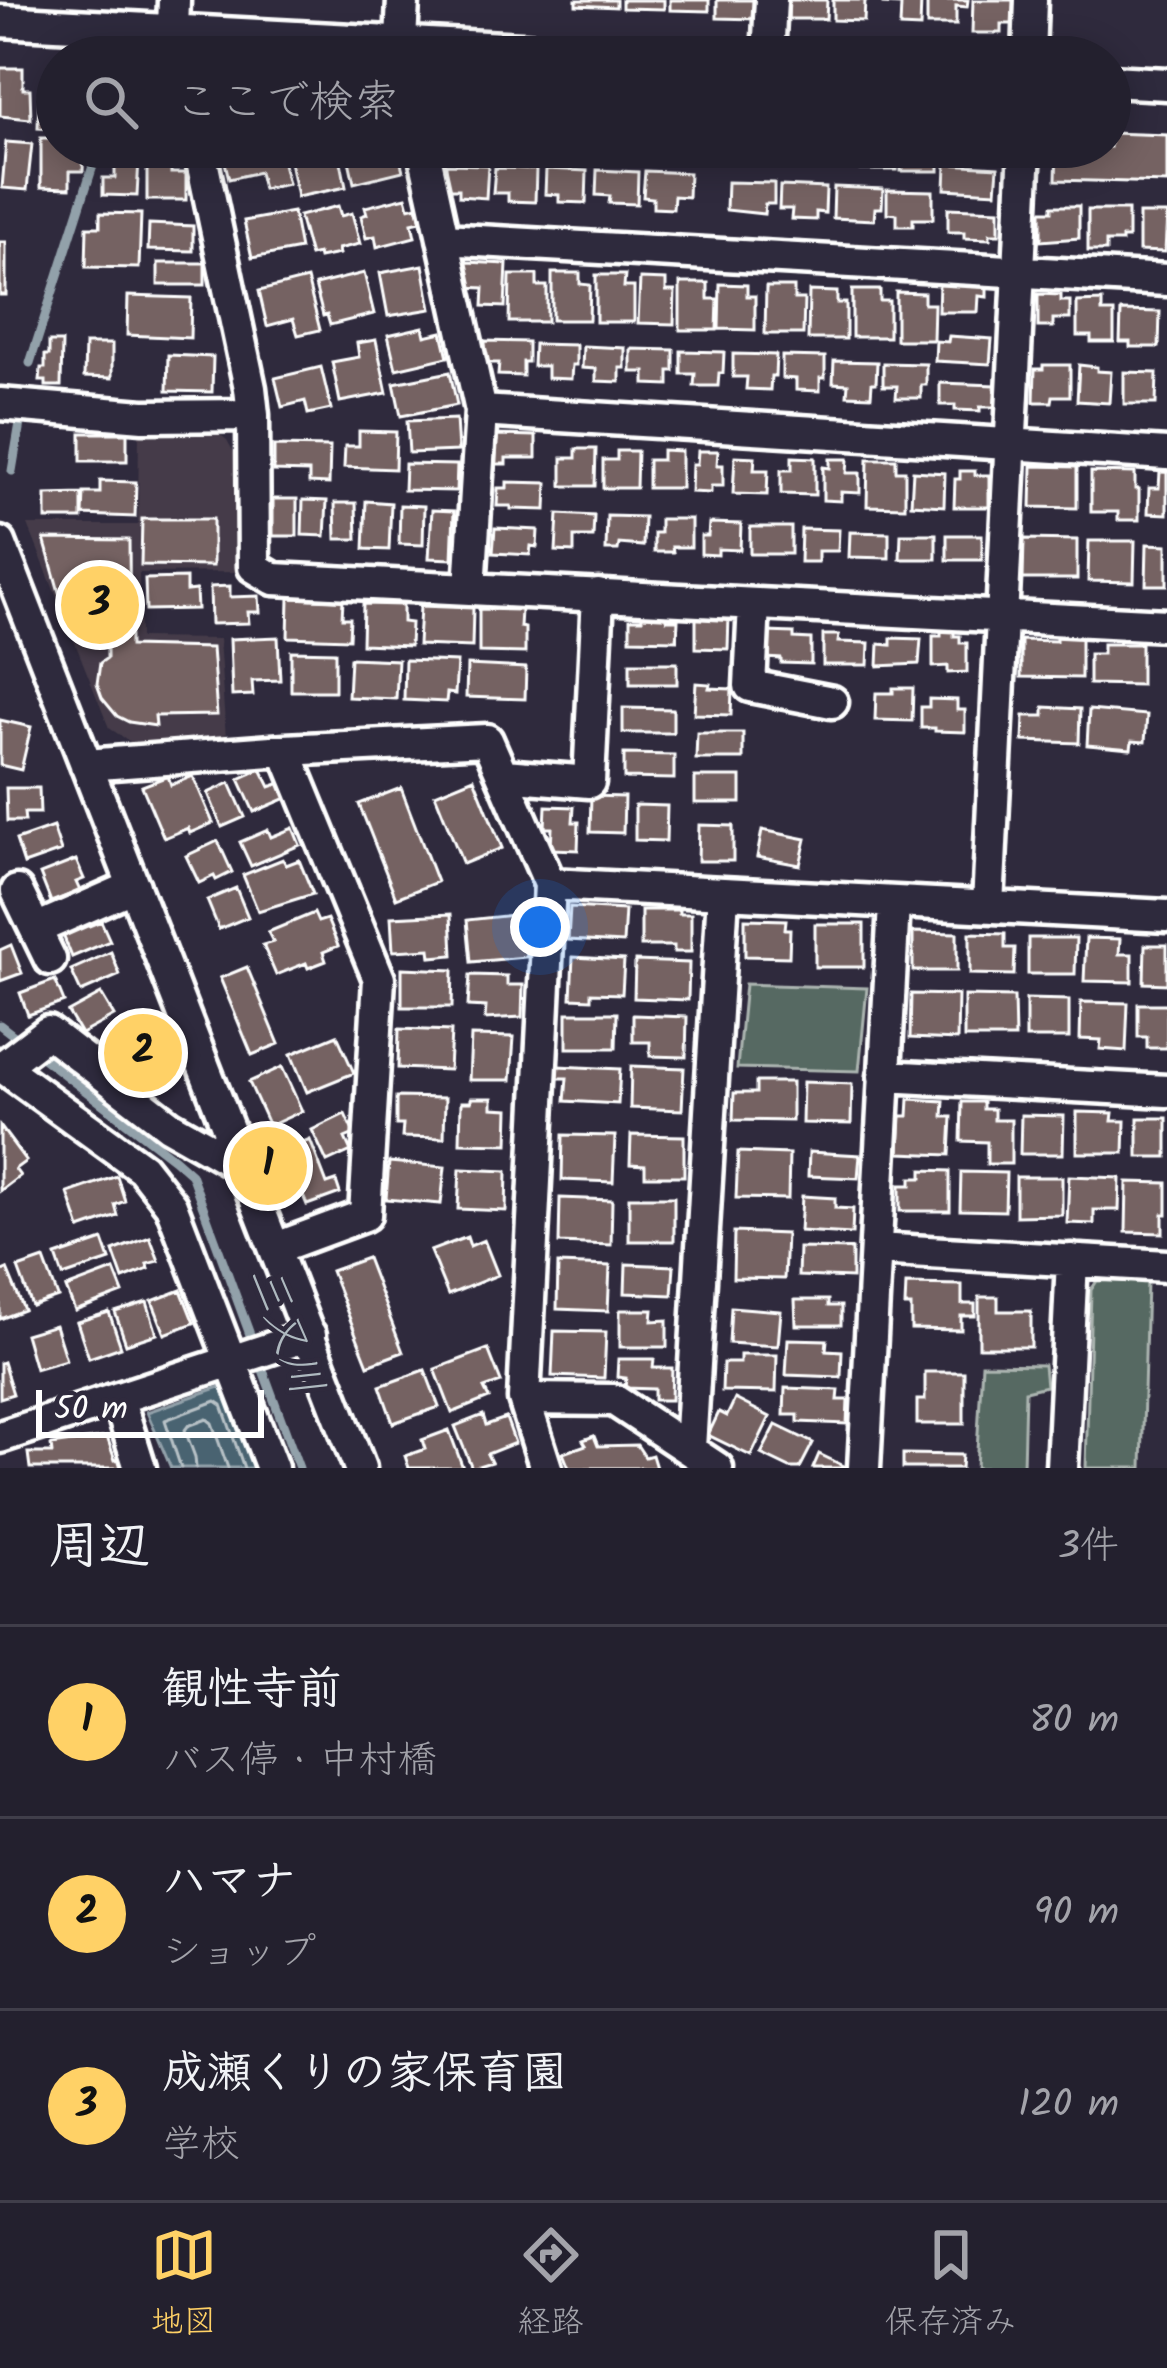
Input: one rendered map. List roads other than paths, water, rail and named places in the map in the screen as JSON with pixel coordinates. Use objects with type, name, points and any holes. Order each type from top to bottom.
[{"type":"street","points":[[402,36],[403,0]]},
{"type":"street","points":[[769,36],[771,0]]},
{"type":"street","points":[[1030,36],[1031,0]]},
{"type":"street","points":[[0,21],[251,36]]},
{"type":"street","points":[[1131,82],[1167,84]]},
{"type":"street","points":[[203,168],[250,388],[254,566],[274,579],[1167,626]]},
{"type":"street","points":[[428,168],[481,411],[470,589]]},
{"type":"street","points":[[988,906],[1024,168]]},
{"type":"street","points":[[443,239],[1167,280]]},
{"type":"street","points":[[0,404],[143,416],[253,415]]},
{"type":"street","points":[[481,411],[1167,454]]},
{"type":"street","points":[[0,544],[360,1468]]},
{"type":"street","points":[[504,775],[589,782],[598,596]]},
{"type":"street","points":[[754,604],[750,686],[832,702]]},
{"type":"street","points":[[86,765],[487,740],[550,884],[524,1399],[546,1468]]},
{"type":"street","points":[[276,1248],[365,1214],[379,980],[285,750]]},
{"type":"street","points":[[550,884],[1167,916]]},
{"type":"street","points":[[36,928],[134,886]]},
{"type":"street","points":[[17,890],[50,958]]},
{"type":"street","points":[[690,1448],[723,894]]},
{"type":"street","points":[[864,1468],[894,904]]},
{"type":"street","points":[[244,1168],[170,1126],[48,1032],[4,1064],[142,1168],[171,1205],[238,1359],[272,1468]]},
{"type":"street","points":[[884,1076],[1167,1091]]},
{"type":"street","points":[[876,1249],[1167,1266]]},
{"type":"street","points":[[1062,1468],[1072,1260]]},
{"type":"street","points":[[0,1437],[310,1335]]},
{"type":"street","points":[[118,1398],[140,1468]]},
{"type":"street","points":[[524,1399],[614,1400],[717,1468]]},
{"type":"water","points":[[220,1387],[232,1397],[257,1468],[171,1468],[147,1412]]},
{"type":"waterway","name":"三又川","points":[[30,363],[92,168]]},
{"type":"waterway","name":"三又川","points":[[12,471],[20,423]]},
{"type":"waterway","name":"三又川","points":[[0,1025],[191,1174],[299,1468]]},
{"type":"place","name":"成瀬くりの家保育園","points":[[100,605]]},
{"type":"place","name":"ハマナ","points":[[143,1053]]},
{"type":"place","name":"観性寺前","points":[[268,1166]]}]
